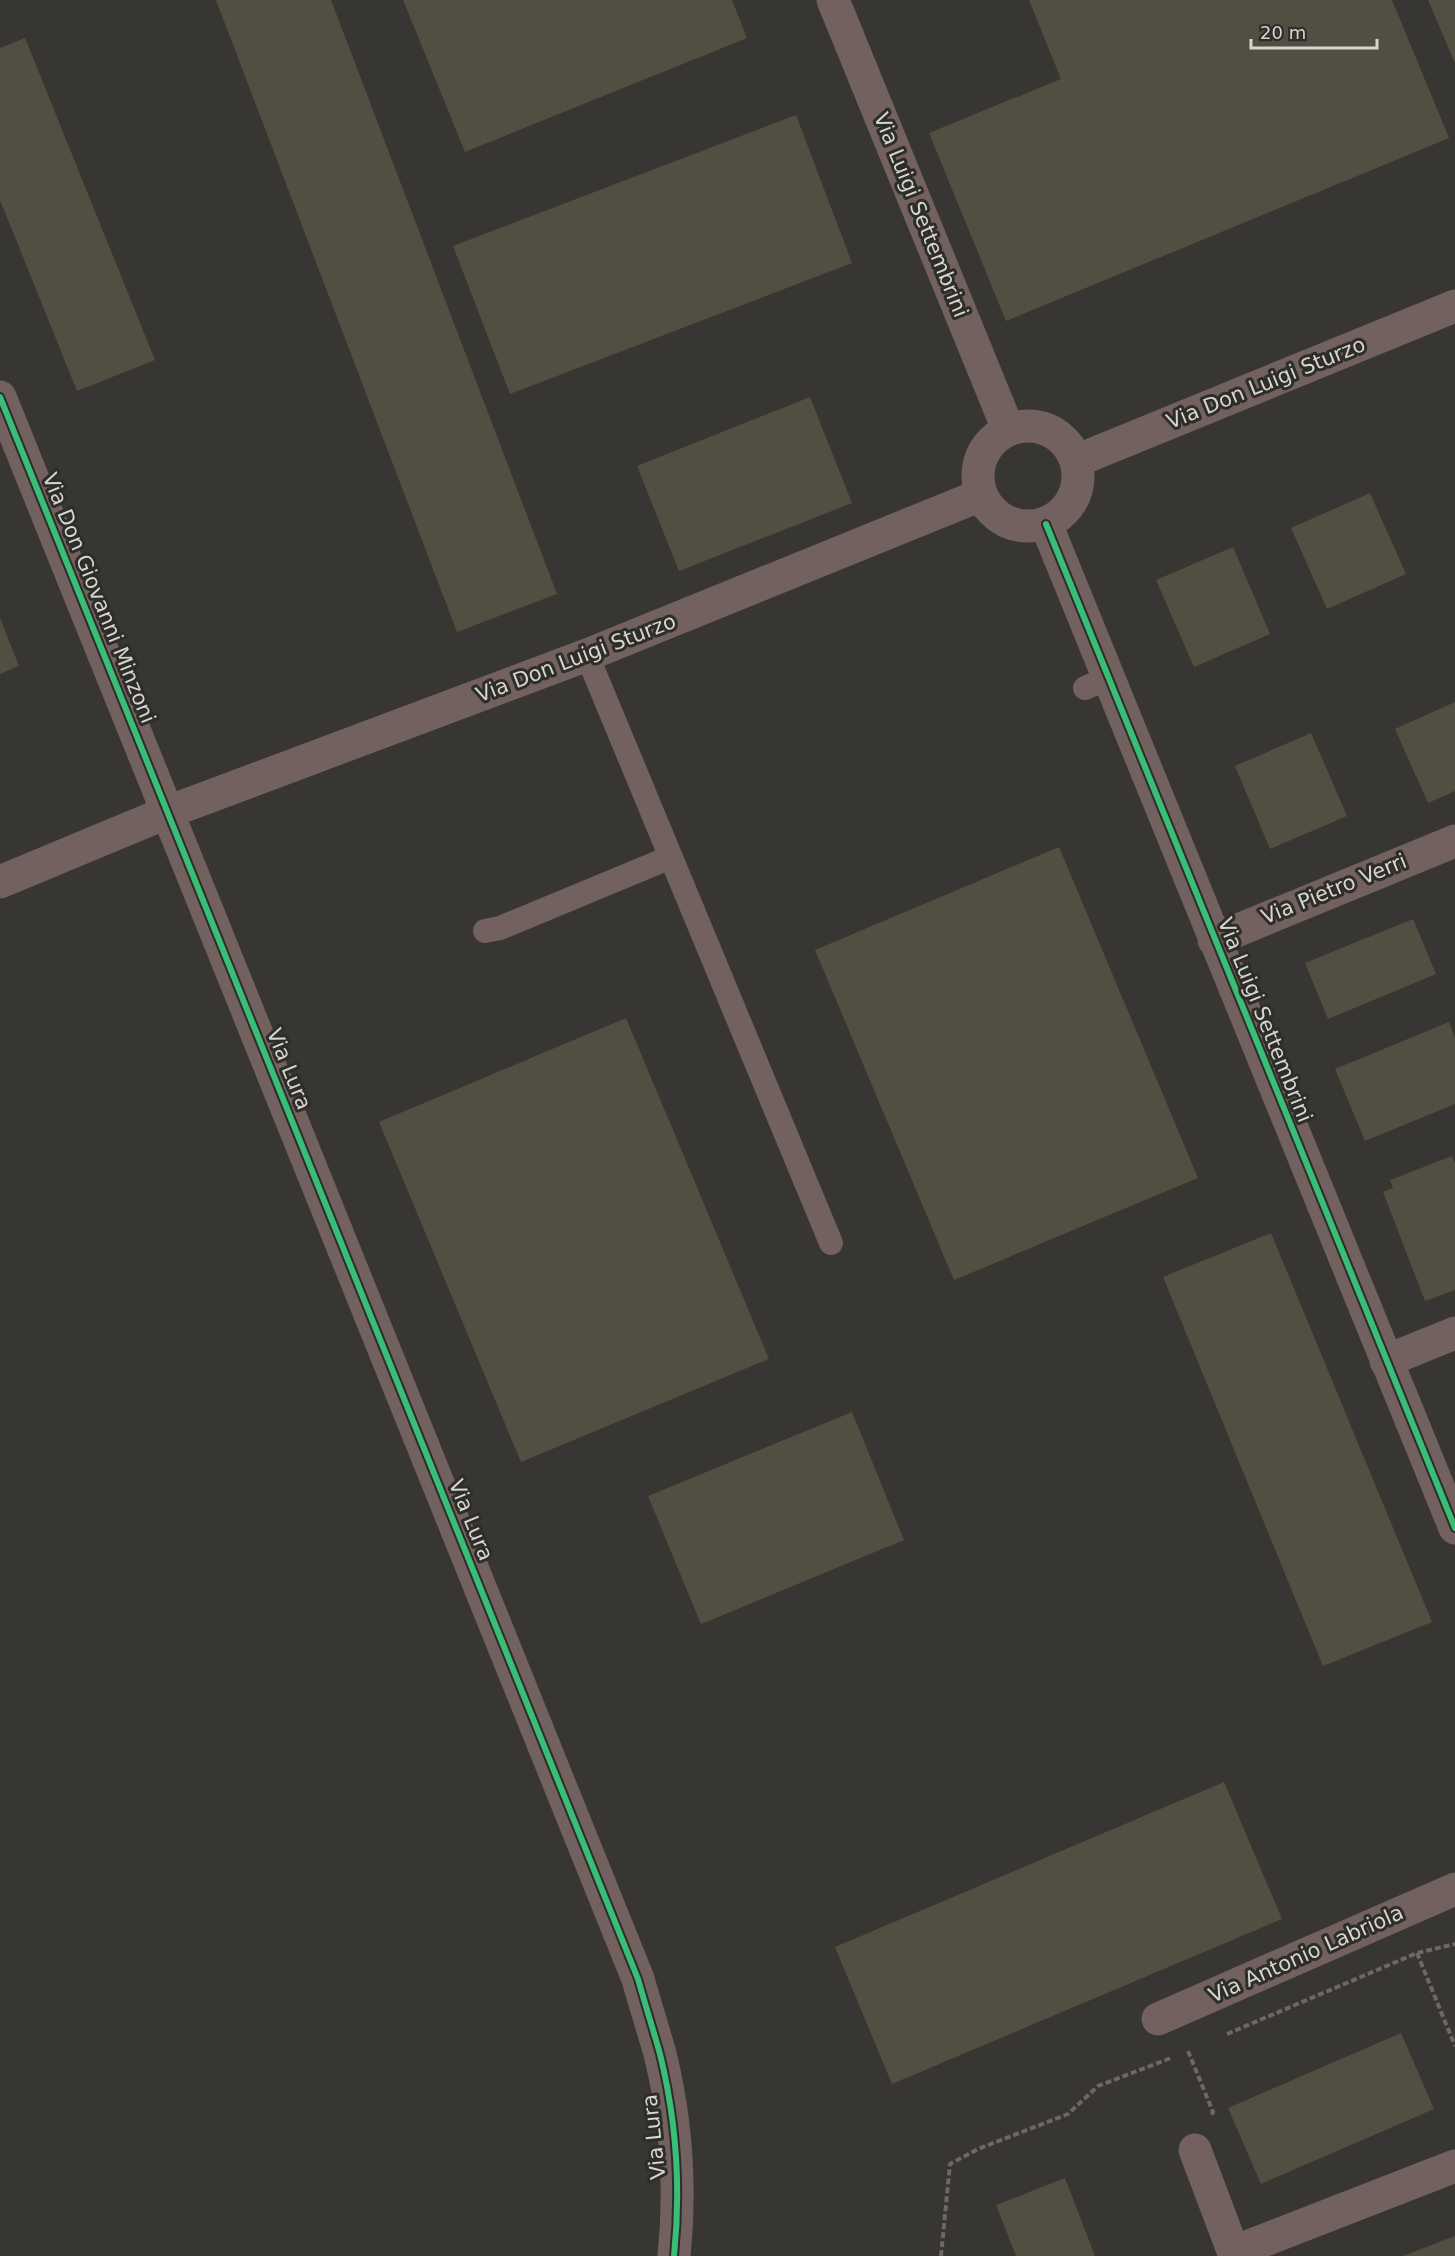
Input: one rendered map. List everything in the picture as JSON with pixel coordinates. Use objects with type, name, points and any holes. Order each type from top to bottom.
[{"type":"street","name":"Via Luigi Settembrini","points":[[833,0],[1008,429]]},
{"type":"street","name":"Via Don Luigi Sturzo","points":[[1076,460],[1455,306]]},
{"type":"street","name":"Via Don Giovanni Minzoni","points":[[0,397],[168,812]]},
{"type":"street","points":[[1025,426],[1041,427],[1056,434],[1068,446],[1076,460],[1078,482],[1071,503],[1065,512],[1046,524],[1030,527],[1015,526],[1000,519],[981,495],[978,480],[979,464],[985,450],[995,438],[1008,429],[1025,426]]},
{"type":"street","name":"Via Don Luigi Sturzo","points":[[0,882],[168,812],[587,655],[981,495]]},
{"type":"street","name":"Via Luigi Settembrini","points":[[1046,524],[1096,683],[1214,939],[1455,1528]]},
{"type":"street","name":"Via Lura","points":[[168,812],[638,1979],[660,2055],[671,2112],[676,2170],[674,2256]]},
{"type":"street","name":"Via Pietro Verri","points":[[1214,939],[1455,841]]},
{"type":"street","points":[[1386,1361],[1455,1334]]},
{"type":"street","name":"Via Antonio Labriola","points":[[1158,2019],[1455,1890]]},
{"type":"street","points":[[1195,2150],[1234,2254],[1455,2166]]},
{"type":"lane","points":[[587,655],[831,1243]]},
{"type":"lane","points":[[485,932],[500,928],[671,857]]},
{"type":"path","points":[[1221,2037],[1417,1953],[1455,1944]]},
{"type":"path","points":[[1417,1953],[1455,2046]]},
{"type":"path","points":[[941,2256],[950,2164],[978,2149],[1068,2114],[1098,2086],[1199,2046]]},
{"type":"path","points":[[1188,2051],[1213,2112],[1195,2150]]},
{"type":"building","points":[[216,0],[331,0],[557,594],[457,632]]},
{"type":"building","points":[[403,0],[732,0],[747,38],[465,152]]},
{"type":"building","points":[[1029,0],[1392,0],[1449,138],[1006,321],[929,133],[1061,79]]},
{"type":"building","points":[[1428,0],[1455,0],[1455,63]]},
{"type":"building","points":[[25,38],[155,360],[77,391],[0,200],[0,48]]},
{"type":"building","points":[[796,115],[852,263],[510,394],[453,246]]},
{"type":"building","points":[[810,397],[852,503],[679,571],[637,466]]},
{"type":"building","points":[[1370,493],[1406,574],[1327,609],[1291,528]]},
{"type":"building","points":[[1233,547],[1270,634],[1194,667],[1156,580]]},
{"type":"building","points":[[0,618],[19,666],[0,674]]},
{"type":"building","points":[[1455,702],[1455,791],[1428,803],[1395,729]]},
{"type":"building","points":[[1311,733],[1347,816],[1270,849],[1235,766]]},
{"type":"building","points":[[1059,847],[1198,1178],[954,1280],[815,950]]},
{"type":"building","points":[[1413,919],[1436,974],[1328,1019],[1305,963]]},
{"type":"building","points":[[626,1018],[769,1359],[521,1462],[379,1122]]},
{"type":"building","points":[[1449,1022],[1455,1038],[1455,1104],[1365,1141],[1335,1069]]},
{"type":"building","points":[[1452,1156],[1455,1163],[1455,1290],[1425,1301],[1383,1192],[1393,1188],[1390,1180]]},
{"type":"building","points":[[1271,1233],[1432,1622],[1323,1666],[1163,1277]]},
{"type":"building","points":[[852,1412],[904,1540],[701,1624],[648,1496]]},
{"type":"building","points":[[1224,1782],[1282,1919],[892,2084],[835,1947]]},
{"type":"building","points":[[1401,2033],[1434,2109],[1261,2184],[1228,2108]]},
{"type":"building","points":[[1065,2178],[1095,2256],[1016,2256],[996,2205]]},
{"type":"building","points":[[1455,2236],[1455,2256],[1403,2256]]},
{"type":"cycle path","points":[[0,397],[638,1979],[660,2054],[670,2104],[677,2180],[674,2256]]},
{"type":"cycle path","points":[[1046,524],[1455,1528]]}]
